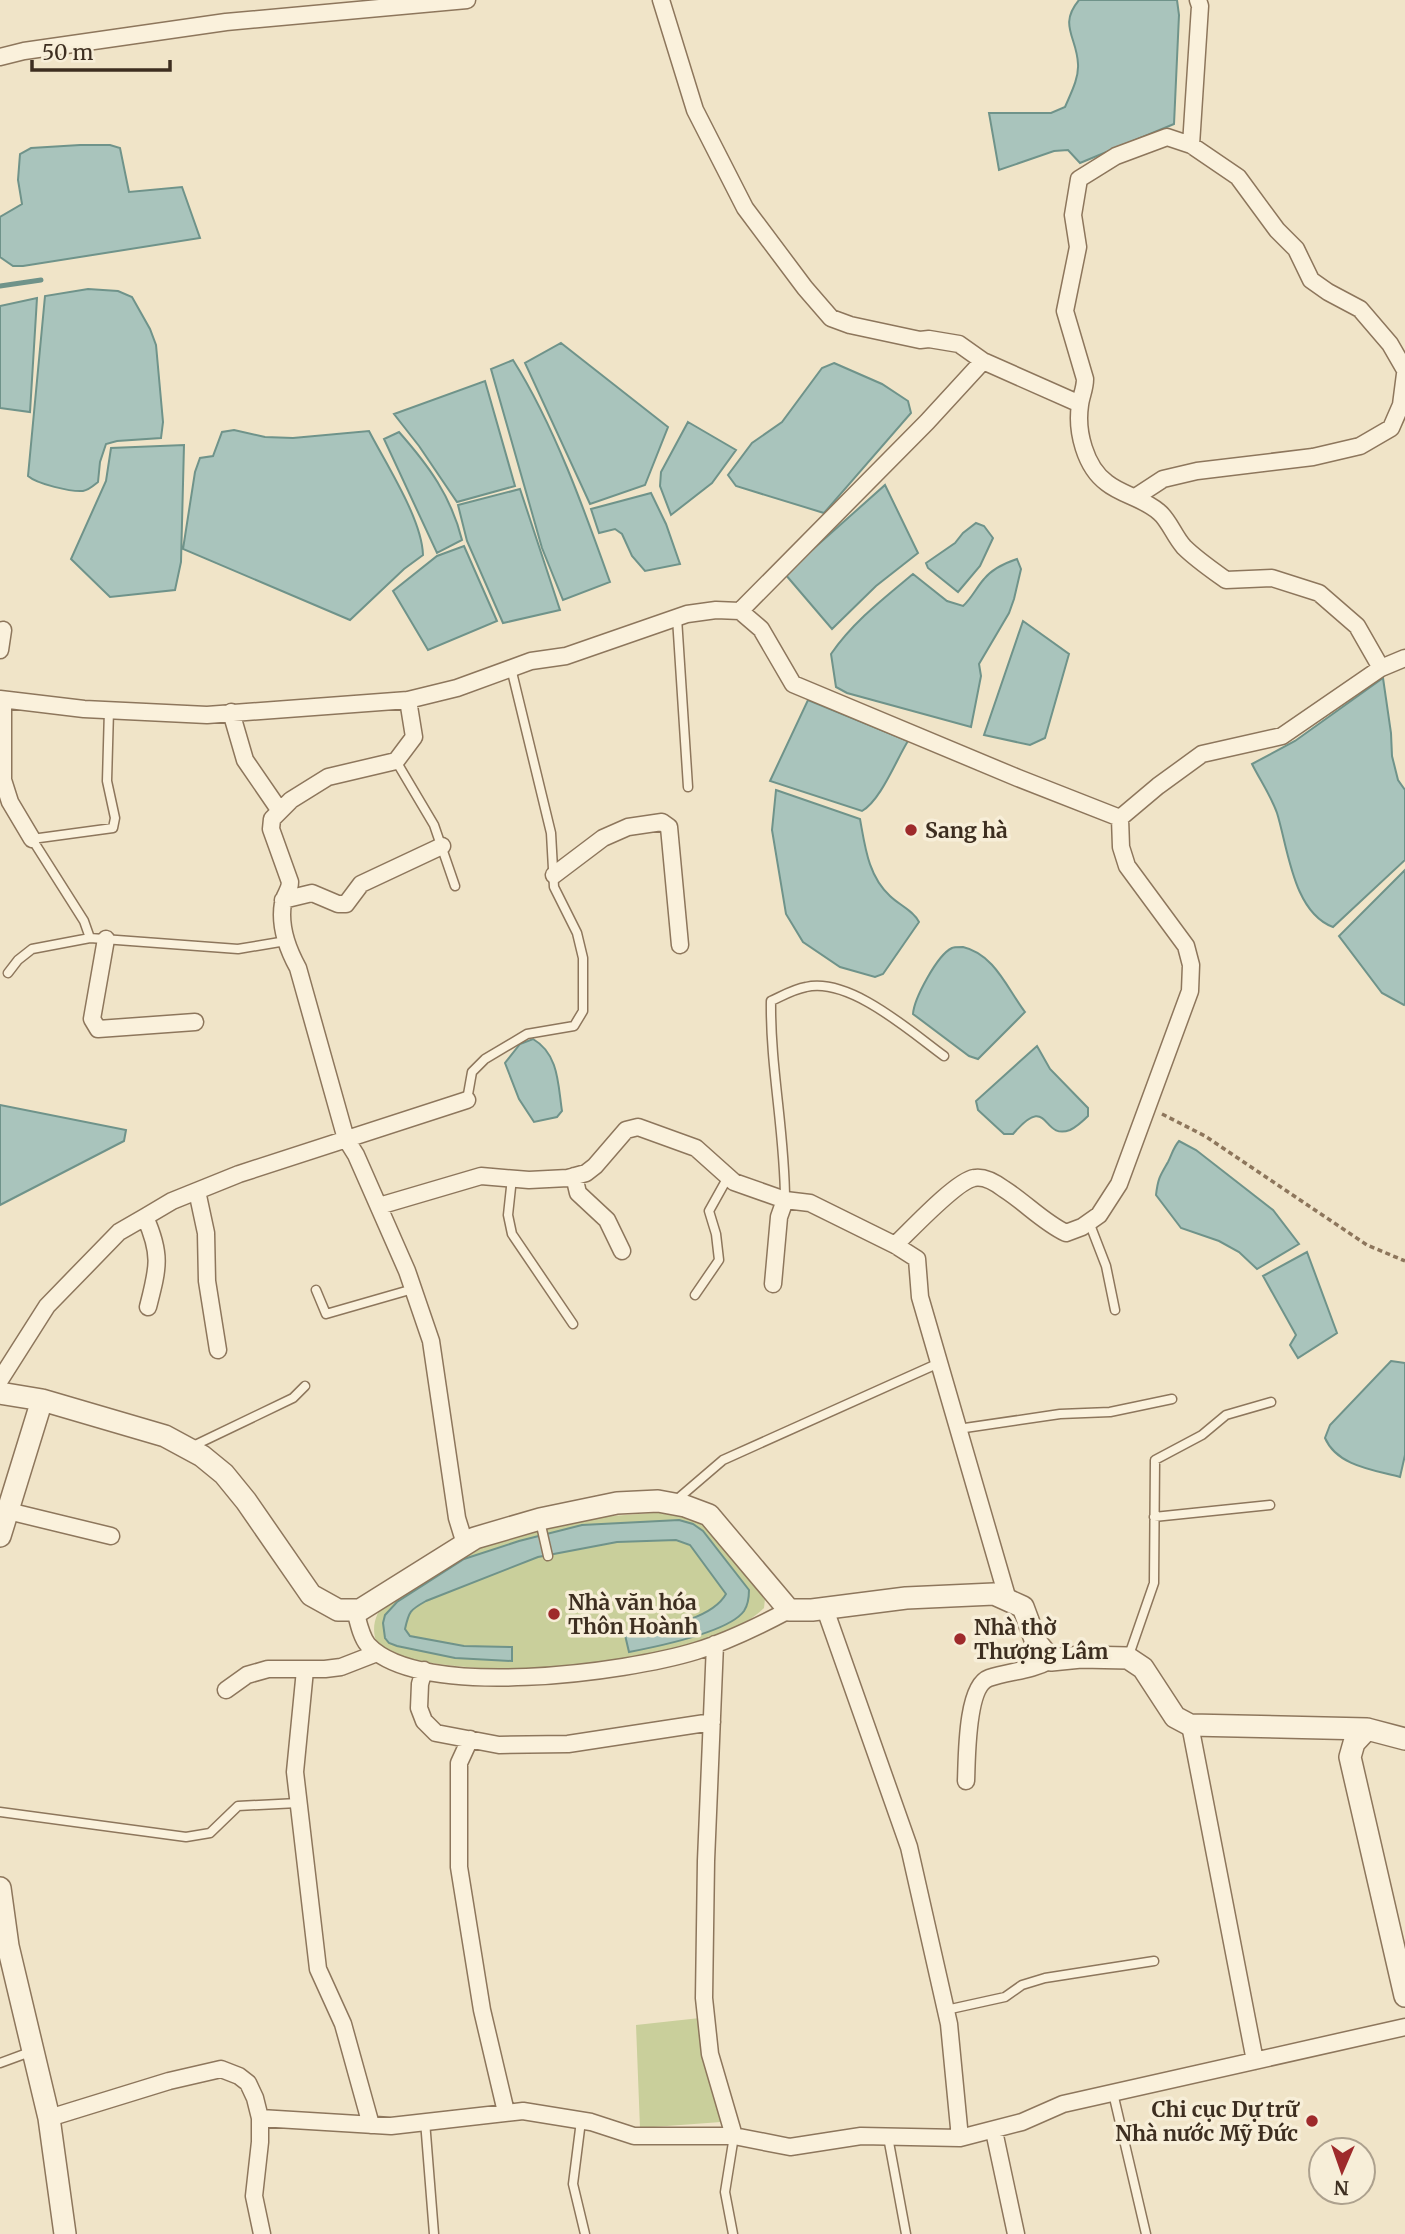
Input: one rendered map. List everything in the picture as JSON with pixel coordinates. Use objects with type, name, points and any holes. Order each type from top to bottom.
[{"type":"street","points":[[0,57],[24,51],[226,22],[467,0]]},
{"type":"street","points":[[661,0],[695,110],[745,208],[831,318],[850,325],[920,340],[959,344],[983,361],[1080,404]]},
{"type":"street","points":[[1191,145],[1200,6],[1198,0]]},
{"type":"street","points":[[1137,496],[1163,479],[1196,471],[1313,457],[1360,446],[1391,428],[1401,405],[1405,372],[1390,344],[1360,309],[1311,280],[1296,249],[1277,230],[1238,177],[1191,145],[1167,137],[1116,156],[1079,179],[1073,215],[1078,247],[1065,311],[1086,379],[1080,404],[1080,435],[1093,468],[1108,484],[1137,496],[1162,513],[1185,548],[1226,580],[1272,578],[1319,593],[1357,626],[1381,668]]},
{"type":"street","points":[[740,611],[927,422],[983,361]]},
{"type":"street","points":[[32,839],[10,802],[3,780],[1,700],[26,704],[207,715],[408,700],[457,688],[531,661],[566,656],[677,618],[716,610],[740,611],[761,629],[793,684],[1121,818]]},
{"type":"street","points":[[0,650],[4,630]]},
{"type":"street","points":[[895,1245],[954,1189],[971,1178],[982,1177],[1003,1188],[1047,1224],[1066,1233],[1099,1215],[1119,1184],[1190,991],[1191,965],[1186,946],[1127,866],[1121,847],[1121,818],[1158,786],[1202,754],[1282,736],[1381,668],[1405,658]]},
{"type":"street","points":[[408,700],[414,737],[396,761],[328,777],[291,800],[272,819],[271,830],[290,883],[290,892],[283,900],[282,924],[286,941],[298,968],[346,1139],[379,1206],[431,1341],[457,1518],[466,1544]]},
{"type":"street","points":[[231,712],[245,760],[280,811]]},
{"type":"street","points":[[554,876],[603,838],[628,827],[662,822],[669,827],[680,945]]},
{"type":"street","points":[[283,900],[312,893],[338,904],[346,904],[361,884],[442,846]]},
{"type":"street","points":[[98,938],[92,1019],[98,1029],[195,1022]]},
{"type":"street","points":[[0,1380],[47,1306],[120,1232],[145,1217],[172,1201],[239,1174],[467,1100]]},
{"type":"street","points":[[379,1206],[481,1176],[529,1180],[586,1173],[626,1130],[638,1127],[696,1148],[734,1182],[785,1200],[810,1203],[895,1245],[917,1259],[920,1297],[1008,1600]]},
{"type":"street","points":[[574,1176],[578,1193],[607,1220],[622,1251]]},
{"type":"street","points":[[197,1191],[206,1233],[207,1281],[218,1350]]},
{"type":"street","points":[[773,1284],[779,1217],[785,1200]]},
{"type":"street","points":[[145,1217],[156,1240],[158,1267],[148,1307]]},
{"type":"street","points":[[0,1393],[43,1400],[165,1436],[189,1449],[224,1474],[246,1501],[311,1595],[338,1611],[359,1610],[475,1538],[541,1525],[617,1503],[658,1501],[709,1515],[789,1610]]},
{"type":"street","points":[[0,1536],[43,1400]]},
{"type":"street","points":[[8,1511],[111,1536]]},
{"type":"street","points":[[355,1610],[366,1642],[387,1659],[424,1670],[464,1676],[552,1676],[645,1664],[753,1630],[789,1610],[825,1609],[906,1598],[993,1594],[1023,1607],[1037,1643],[1051,1660]]},
{"type":"street","points":[[825,1609],[909,1847],[946,2010],[960,2138]]},
{"type":"street","points":[[715,1644],[706,1861],[704,1998],[710,2054],[734,2136]]},
{"type":"street","points":[[226,1690],[247,1675],[268,1669],[341,1667],[377,1653]]},
{"type":"street","points":[[966,1780],[970,1722],[978,1686],[985,1679],[1038,1667],[1051,1660],[1081,1657],[1128,1658],[1143,1668],[1175,1717],[1189,1725],[1367,1729],[1405,1739]]},
{"type":"street","points":[[305,1670],[295,1772],[318,1969],[343,2024],[371,2124]]},
{"type":"street","points":[[424,1670],[420,1684],[419,1708],[424,1721],[436,1733],[499,1745],[568,1744],[712,1722]]},
{"type":"street","points":[[1189,1725],[1255,2062]]},
{"type":"street","points":[[1367,1729],[1354,1743],[1350,1757],[1405,1996]]},
{"type":"street","points":[[470,1739],[459,1762],[459,1867],[482,2010],[506,2112]]},
{"type":"street","points":[[0,1888],[8,1946],[49,2118],[65,2234]]},
{"type":"street","points":[[260,2118],[391,2126],[523,2111],[580,2121],[634,2136],[734,2136],[790,2147],[861,2136],[960,2138],[1022,2122],[1063,2104],[1405,2027]]},
{"type":"street","points":[[49,2118],[169,2081],[221,2069],[239,2076],[248,2083],[260,2118],[254,2196],[262,2234]]},
{"type":"street","points":[[994,2131],[1016,2234]]},
{"type":"lane","points":[[677,618],[688,787]]},
{"type":"lane","points":[[467,1100],[472,1072],[485,1059],[527,1034],[574,1026],[583,1011],[583,958],[577,933],[554,887],[551,833],[511,668]]},
{"type":"lane","points":[[98,938],[32,839],[113,828],[115,818],[107,781],[109,710]]},
{"type":"lane","points":[[396,761],[434,825],[455,886]]},
{"type":"lane","points":[[8,973],[18,960],[32,949],[98,938],[237,949],[286,941]]},
{"type":"lane","points":[[785,1200],[785,1166],[770,1028],[771,1001],[808,986],[828,987],[852,994],[944,1056]]},
{"type":"lane","points":[[695,1295],[719,1260],[716,1234],[709,1210],[728,1177]]},
{"type":"lane","points":[[512,1178],[508,1215],[512,1234],[573,1324]]},
{"type":"lane","points":[[1089,1222],[1106,1266],[1115,1310]]},
{"type":"lane","points":[[316,1290],[326,1314],[413,1289]]},
{"type":"lane","points":[[672,1504],[723,1460],[939,1363]]},
{"type":"lane","points":[[189,1449],[293,1398],[305,1386]]},
{"type":"lane","points":[[958,1429],[1060,1414],[1110,1412],[1172,1399]]},
{"type":"lane","points":[[1128,1658],[1154,1583],[1155,1460],[1202,1435],[1226,1415],[1271,1402]]},
{"type":"lane","points":[[1154,1517],[1270,1505]]},
{"type":"lane","points":[[541,1525],[548,1556]]},
{"type":"lane","points":[[0,1812],[186,1837],[210,1833],[237,1806],[298,1803]]},
{"type":"lane","points":[[946,2010],[1005,1997],[1022,1985],[1045,1978],[1154,1961]]},
{"type":"lane","points":[[0,2063],[33,2051]]},
{"type":"lane","points":[[1113,2093],[1146,2234]]},
{"type":"lane","points":[[425,2121],[434,2234]]},
{"type":"lane","points":[[580,2121],[573,2184],[585,2234]]},
{"type":"lane","points":[[733,2234],[724,2192],[734,2136]]},
{"type":"lane","points":[[888,2137],[906,2234]]},
{"type":"path","points":[[1148,1107],[1205,1136],[1367,1245],[1405,1261]]},
{"type":"green space","points":[[667,1512],[697,1518],[765,1599],[764,1608],[733,1629],[693,1646],[645,1658],[593,1665],[541,1669],[445,1665],[403,1657],[378,1646],[374,1634],[375,1622],[386,1601],[477,1546],[583,1518]]},
{"type":"green space","points":[[700,2018],[721,2122],[640,2128],[636,2025]]},
{"type":"water","points":[[1079,0],[1177,0],[1179,15],[1174,124],[1080,163],[1068,150],[1054,151],[999,170],[989,113],[1051,113],[1065,107],[1078,69],[1069,24]]},
{"type":"water","points":[[110,145],[120,148],[129,192],[182,187],[200,238],[23,266],[13,266],[0,257],[0,217],[22,204],[18,180],[20,154],[31,148]]},
{"type":"water","points":[[88,289],[118,291],[132,297],[156,345],[163,422],[161,438],[106,444],[100,462],[98,482],[87,490],[78,491],[46,485],[28,476],[45,296]]},
{"type":"water","points":[[37,298],[30,412],[0,408],[0,306]]},
{"type":"water","points":[[561,343],[668,427],[645,485],[590,504],[525,363]]},
{"type":"water","points":[[513,360],[555,440],[610,582],[563,600],[542,548],[491,369]]},
{"type":"water","points":[[834,363],[882,384],[908,401],[911,413],[824,513],[736,486],[728,475],[752,443],[782,422],[822,368]]},
{"type":"water","points":[[485,381],[515,486],[457,502],[394,414]]},
{"type":"water","points":[[688,422],[736,450],[712,483],[671,515],[660,486],[661,472]]},
{"type":"water","points":[[234,430],[265,437],[293,438],[369,431],[417,525],[423,555],[404,569],[350,620],[183,549],[195,472],[200,458],[213,456],[222,432]]},
{"type":"water","points":[[399,432],[438,482],[457,524],[462,540],[437,553],[384,439]]},
{"type":"water","points":[[184,445],[181,562],[175,590],[110,597],[71,559],[106,481],[111,448]]},
{"type":"water","points":[[885,485],[918,553],[876,586],[832,629],[785,574]]},
{"type":"water","points":[[520,489],[560,610],[503,623],[467,541],[458,505]]},
{"type":"water","points":[[651,493],[666,524],[680,564],[645,571],[632,556],[622,534],[615,529],[599,533],[591,509]]},
{"type":"water","points":[[976,523],[984,526],[993,538],[980,566],[958,592],[928,568],[926,563],[955,543]]},
{"type":"water","points":[[464,546],[497,621],[428,650],[393,591],[437,556]]},
{"type":"water","points":[[1017,559],[1021,569],[1009,613],[979,664],[981,676],[971,727],[847,693],[836,687],[831,654],[859,621],[913,574],[947,601],[963,606],[991,572]]},
{"type":"water","points":[[1023,621],[1069,654],[1045,738],[1030,745],[984,735]]},
{"type":"water","points":[[1383,678],[1392,756],[1398,780],[1405,790],[1405,860],[1333,927],[1309,908],[1301,894],[1277,813],[1252,764],[1295,741]]},
{"type":"water","points":[[808,700],[908,741],[882,789],[862,811],[770,781]]},
{"type":"water","points":[[776,790],[860,819],[869,860],[877,879],[890,896],[910,911],[919,922],[883,974],[875,977],[840,967],[803,942],[786,914],[772,830]]},
{"type":"water","points":[[1405,870],[1404,1005],[1382,993],[1339,936]]},
{"type":"water","points":[[963,947],[974,951],[991,964],[1025,1012],[978,1059],[969,1056],[913,1014],[922,988],[933,968],[946,952],[952,948]]},
{"type":"water","points":[[533,1039],[542,1045],[553,1062],[562,1111],[557,1117],[534,1122],[519,1099],[505,1063],[520,1044]]},
{"type":"water","points":[[1037,1046],[1050,1069],[1088,1108],[1088,1116],[1072,1129],[1061,1132],[1040,1117],[1033,1117],[1013,1134],[1004,1134],[978,1110],[976,1101]]},
{"type":"water","points":[[0,1105],[126,1130],[124,1141],[0,1205]]},
{"type":"water","points":[[1179,1141],[1196,1150],[1273,1210],[1299,1244],[1257,1269],[1239,1252],[1219,1241],[1181,1228],[1156,1195],[1160,1177]]},
{"type":"water","points":[[1307,1252],[1337,1333],[1298,1358],[1290,1345],[1296,1335],[1263,1276]]},
{"type":"water","points":[[1391,1361],[1405,1363],[1405,1455],[1400,1477],[1347,1461],[1338,1455],[1325,1438],[1330,1425]]},
{"type":"water","points":[[679,1520],[693,1524],[703,1531],[749,1590],[744,1611],[723,1626],[673,1643],[629,1652],[625,1635],[695,1617],[718,1604],[726,1594],[690,1545],[676,1540],[617,1542],[538,1557],[426,1601],[409,1615],[405,1629],[410,1636],[464,1646],[512,1647],[512,1661],[455,1658],[397,1646],[385,1638],[385,1615],[397,1602],[464,1559],[582,1525]]},
{"type":"waterway","points":[[0,286],[41,280]]},
{"type":"place","name":"Sang hà","points":[[911,830]]},
{"type":"place","name":"Nhà văn hóa Thôn Hoành","points":[[554,1614]]},
{"type":"place","name":"Nhà thờ Thượng Lâm","points":[[960,1639]]},
{"type":"place","name":"Chi cục Dự trữ Nhà nước Mỹ Đức","points":[[1312,2121]]}]
